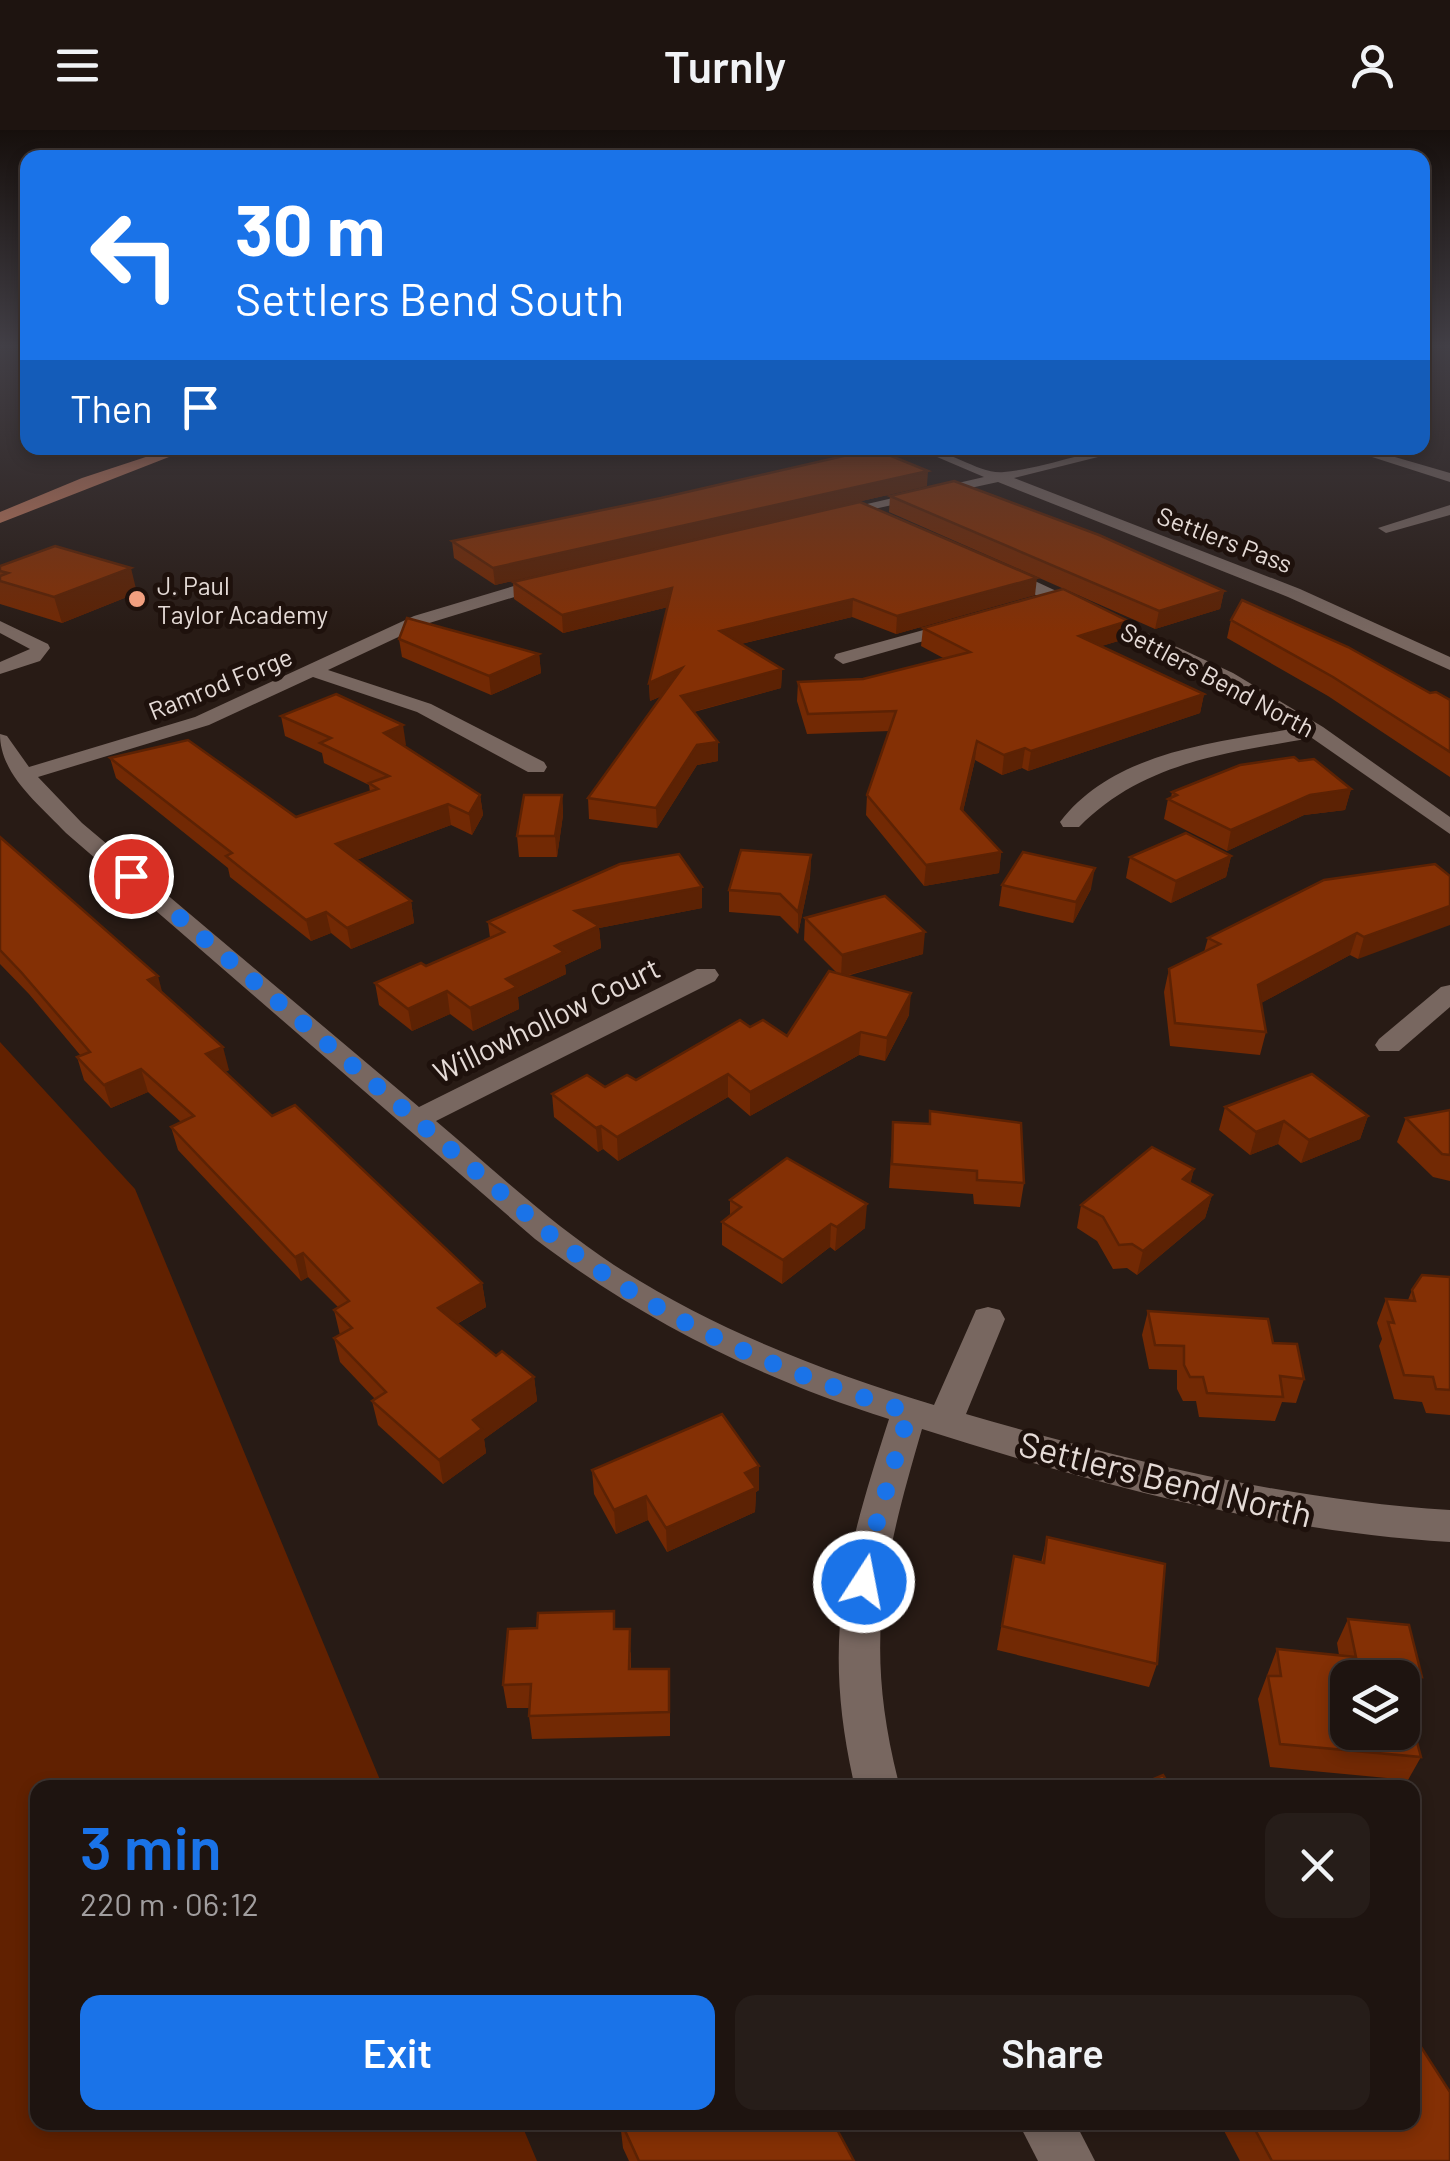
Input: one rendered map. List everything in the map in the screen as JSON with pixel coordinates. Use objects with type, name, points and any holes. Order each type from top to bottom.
[{"type":"main road","points":[[48,479],[118,455]]},
{"type":"main road","points":[[0,518],[87,481],[163,455]]},
{"type":"street","name":"Settlers Pass","points":[[941,455],[1294,593],[1450,664]]},
{"type":"street","points":[[823,518],[1096,455]]},
{"type":"street","points":[[1374,455],[1450,478]]},
{"type":"street","points":[[861,509],[897,525]]},
{"type":"street","points":[[1386,528],[1450,510]]},
{"type":"street","name":"Settlers Bend North","points":[[987,566],[1200,663],[1316,731],[1450,827]]},
{"type":"street","name":"Ramrod Forge","points":[[24,776],[202,721],[442,611],[576,574]]},
{"type":"street","points":[[1023,608],[1059,598]]},
{"type":"street","points":[[842,658],[987,618]]},
{"type":"street","points":[[0,626],[40,648],[33,657],[0,668]]},
{"type":"street","points":[[314,671],[424,708],[536,766]]},
{"type":"street","points":[[1071,822],[1095,797],[1146,769],[1187,756],[1316,731]]},
{"type":"street","name":"Settlers Bend North","points":[[0,740],[24,776],[74,828],[560,1243],[636,1298],[768,1364],[927,1417],[1204,1494],[1329,1518],[1450,1526]]},
{"type":"street","name":"Willowhollow Court","points":[[415,1120],[706,976]]},
{"type":"street","points":[[1389,1045],[1450,993]]},
{"type":"street","points":[[876,1780],[864,1727],[857,1667],[867,1556],[927,1417],[988,1319]]},
{"type":"street","points":[[1049,2130],[1068,2161]]},
{"type":"shaded area","points":[[0,1042],[135,1189],[380,1780],[30,1780],[30,2130],[524,2130],[537,2161],[0,2161]]},
{"type":"building","points":[[848,455],[889,455],[928,471],[493,568],[452,541]]},
{"type":"building","points":[[954,481],[1099,535],[1224,591],[1159,611],[890,496]]},
{"type":"building","points":[[860,502],[1037,578],[897,616],[853,599],[720,631],[782,669],[681,696],[718,742],[697,745],[656,808],[588,798],[682,668],[649,683],[672,588],[562,615],[513,582]]},
{"type":"building","points":[[55,546],[131,568],[54,597],[0,581],[0,576],[8,573],[0,571],[0,566]]},
{"type":"building","points":[[1063,589],[1128,621],[1079,636],[1204,694],[1031,751],[1025,748],[1004,755],[977,741],[961,809],[1001,852],[926,865],[867,795],[896,711],[808,714],[798,682],[863,679],[970,652],[923,628]]},
{"type":"building","points":[[1242,600],[1348,647],[1430,693],[1450,700],[1450,752],[1333,677],[1231,620]]},
{"type":"building","points":[[407,618],[539,654],[489,676],[399,639]]},
{"type":"building","points":[[336,694],[403,725],[384,733],[480,795],[469,814],[448,804],[336,844],[411,901],[347,928],[326,912],[306,920],[226,856],[232,853],[110,758],[188,740],[296,817],[378,789],[369,783],[389,776],[320,743],[331,738],[281,716]]},
{"type":"building","points":[[1294,757],[1299,761],[1314,759],[1351,789],[1310,795],[1231,830],[1168,799],[1177,795],[1172,792],[1240,765]]},
{"type":"building","points":[[524,795],[562,795],[555,836],[517,836]]},
{"type":"building","points":[[1186,833],[1231,856],[1176,881],[1130,857]]},
{"type":"building","points":[[0,837],[158,976],[148,980],[223,1047],[206,1054],[272,1116],[295,1105],[482,1283],[438,1308],[496,1356],[502,1351],[534,1377],[473,1420],[482,1429],[439,1460],[372,1401],[386,1392],[334,1338],[352,1328],[334,1310],[349,1301],[303,1253],[295,1257],[171,1127],[194,1116],[141,1069],[104,1085],[77,1057],[90,1052],[0,950]]},
{"type":"building","points":[[741,850],[811,855],[798,912],[780,894],[729,890]]},
{"type":"building","points":[[1023,852],[1095,868],[1076,902],[1002,885]]},
{"type":"building","points":[[679,854],[702,887],[575,911],[599,926],[555,946],[564,952],[506,979],[517,987],[470,1008],[447,991],[408,1009],[375,983],[504,932],[488,922],[620,864]]},
{"type":"building","points":[[1435,864],[1450,876],[1450,906],[1364,937],[1357,933],[1258,985],[1266,1032],[1175,1023],[1169,969],[1220,944],[1208,938],[1324,880]]},
{"type":"building","points":[[885,896],[925,932],[842,955],[805,918]]},
{"type":"building","points":[[829,971],[911,993],[887,1038],[861,1032],[750,1092],[728,1074],[617,1137],[601,1126],[596,1128],[552,1094],[587,1075],[605,1087],[627,1075],[636,1080],[740,1020],[750,1027],[763,1020],[787,1036]]},
{"type":"building","points":[[1312,1074],[1368,1116],[1309,1140],[1284,1121],[1256,1132],[1225,1107]]},
{"type":"building","points":[[1450,1110],[1450,1155],[1442,1154],[1406,1118]]},
{"type":"building","points":[[930,1111],[1021,1123],[1024,1183],[977,1180],[977,1171],[892,1164],[893,1122],[930,1124]]},
{"type":"building","points":[[1152,1147],[1194,1169],[1183,1179],[1212,1195],[1143,1251],[1132,1244],[1119,1245],[1103,1217],[1081,1205]]},
{"type":"building","points":[[787,1158],[867,1204],[837,1227],[831,1224],[783,1260],[722,1222],[741,1207],[730,1200]]},
{"type":"building","points":[[1422,1275],[1450,1277],[1450,1390],[1436,1389],[1433,1377],[1404,1375],[1388,1322],[1394,1323],[1386,1299],[1415,1301],[1412,1290]]},
{"type":"building","points":[[1148,1311],[1268,1319],[1273,1343],[1297,1344],[1304,1379],[1280,1376],[1283,1397],[1207,1393],[1203,1377],[1190,1377],[1184,1365],[1184,1346],[1155,1345]]},
{"type":"building","points":[[722,1414],[759,1466],[745,1473],[756,1488],[666,1528],[646,1496],[614,1510],[592,1470]]},
{"type":"building","points":[[1047,1537],[1165,1564],[1157,1664],[1002,1626],[1014,1556],[1044,1563]]},
{"type":"building","points":[[614,1611],[614,1629],[630,1629],[629,1669],[669,1669],[669,1712],[529,1716],[531,1684],[503,1685],[508,1629],[537,1628],[538,1613]]},
{"type":"building","points":[[1348,1619],[1409,1625],[1418,1660],[1330,1660],[1330,1749],[1280,1744],[1268,1676],[1281,1676],[1277,1649],[1356,1657]]},
{"type":"building","points":[[1345,1750],[1419,1750],[1421,1757]]},
{"type":"building","points":[[1420,2045],[1450,2092],[1450,2161],[1272,2161],[1255,2130],[1420,2130]]},
{"type":"building","points":[[625,2130],[837,2130],[854,2161],[639,2161]]},
{"type":"place","name":"J. Paul Taylor Academy","points":[[137,599]]},
{"type":"route","points":[[131,876],[604,1277],[677,1321],[768,1364],[909,1412],[867,1556],[864,1582]]}]
